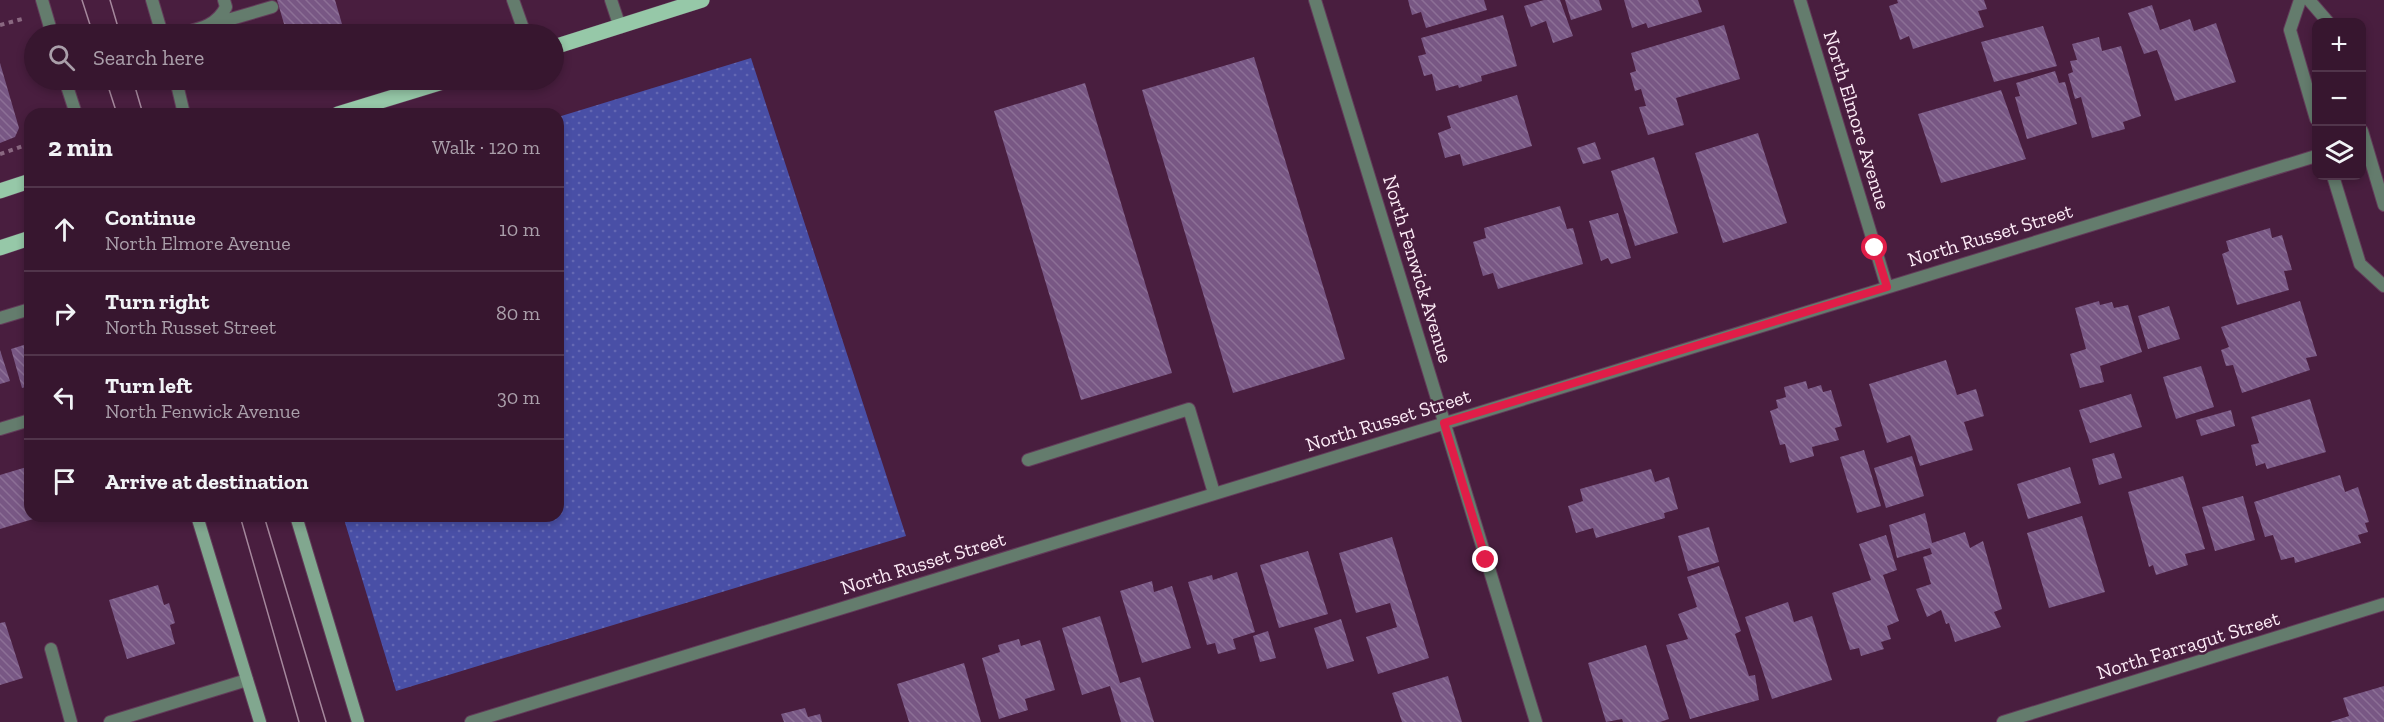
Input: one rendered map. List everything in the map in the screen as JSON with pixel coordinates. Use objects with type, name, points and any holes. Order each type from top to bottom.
[{"type":"main road","points":[[564,44],[702,0]]},
{"type":"main road","points":[[358,108],[416,90]]},
{"type":"main road","points":[[0,191],[24,183]]},
{"type":"main road","points":[[0,248],[24,240]]},
{"type":"main road","points":[[199,522],[260,722]]},
{"type":"main road","points":[[298,522],[358,722]]},
{"type":"street","points":[[42,0],[49,24]]},
{"type":"street","points":[[152,0],[159,24]]},
{"type":"street","points":[[213,24],[221,18],[226,7],[224,0]]},
{"type":"street","points":[[513,0],[521,24]]},
{"type":"street","points":[[611,0],[620,27]]},
{"type":"street","name":"North Fenwick Avenue","points":[[1315,0],[1536,722]]},
{"type":"street","name":"North Elmore Avenue","points":[[1800,0],[1887,287]]},
{"type":"street","points":[[2300,0],[2290,30],[2312,105]]},
{"type":"street","points":[[2309,0],[2325,18]]},
{"type":"street","points":[[215,24],[272,7]]},
{"type":"street","points":[[68,90],[74,108]]},
{"type":"street","points":[[178,90],[183,108]]},
{"type":"street","points":[[2366,149],[2384,206]]},
{"type":"street","name":"North Russet Street","points":[[471,722],[2312,157]]},
{"type":"street","points":[[2334,180],[2360,264],[2384,286]]},
{"type":"street","points":[[0,318],[24,311]]},
{"type":"street","points":[[1028,460],[1189,409],[1214,494]]},
{"type":"street","points":[[0,429],[24,422]]},
{"type":"street","name":"North Farragut Street","points":[[2003,722],[2384,604]]},
{"type":"street","points":[[51,649],[71,722]]},
{"type":"street","points":[[111,722],[247,680]]},
{"type":"path","points":[[0,154],[24,146]]},
{"type":"shaded area","points":[[751,58],[906,536],[396,691],[345,522],[564,522],[564,115]]},
{"type":"building","points":[[277,0],[335,0],[342,24],[284,24]]},
{"type":"building","points":[[1408,0],[1484,0],[1487,10],[1426,28],[1421,12],[1412,15]]},
{"type":"building","points":[[1544,0],[1560,0],[1573,36],[1553,43],[1546,21],[1531,27],[1524,6]]},
{"type":"building","points":[[1565,0],[1599,0],[1602,10],[1571,20]]},
{"type":"building","points":[[1624,0],[1698,0],[1702,12],[1648,28],[1646,23],[1632,28]]},
{"type":"building","points":[[1897,0],[1984,0],[1987,9],[1978,11],[1984,27],[1913,49],[1909,36],[1900,40],[1889,6],[1898,3]]},
{"type":"building","points":[[2152,5],[2160,30],[2190,19],[2194,31],[2216,23],[2236,82],[2175,101],[2157,50],[2144,54],[2128,13]]},
{"type":"building","points":[[1503,15],[1517,66],[1481,76],[1482,81],[1459,88],[1458,85],[1436,91],[1432,74],[1424,76],[1418,56],[1426,54],[1421,38]]},
{"type":"building","points":[[1724,25],[1740,79],[1676,98],[1684,125],[1648,135],[1639,107],[1646,106],[1641,89],[1635,91],[1630,73],[1636,71],[1631,53]]},
{"type":"building","points":[[2043,26],[2057,66],[1994,82],[1981,42]]},
{"type":"building","points":[[2099,37],[2102,51],[2121,46],[2141,116],[2123,122],[2125,129],[2092,138],[2081,97],[2075,99],[2068,74],[2073,72],[2070,61],[2077,60],[2072,44]]},
{"type":"building","points":[[1254,57],[1345,359],[1233,393],[1142,90]]},
{"type":"building","points":[[0,63],[19,128],[15,137],[0,143]]},
{"type":"building","points":[[2055,71],[2059,83],[2065,82],[2077,124],[2027,139],[2015,97],[2020,96],[2016,83]]},
{"type":"building","points":[[1085,83],[1172,373],[1081,400],[994,111]]},
{"type":"building","points":[[2001,90],[2026,159],[1941,183],[1918,114]]},
{"type":"building","points":[[1517,95],[1532,146],[1463,166],[1460,154],[1445,158],[1438,133],[1451,128],[1447,116]]},
{"type":"building","points":[[1758,133],[1787,223],[1723,243],[1695,153]]},
{"type":"building","points":[[1595,142],[1601,159],[1583,164],[1577,148]]},
{"type":"building","points":[[1654,157],[1678,233],[1635,246],[1611,171]]},
{"type":"building","points":[[1560,206],[1567,229],[1573,228],[1583,264],[1498,289],[1493,273],[1483,276],[1473,242],[1486,238],[1484,228]]},
{"type":"building","points":[[1618,213],[1631,258],[1611,264],[1608,258],[1601,261],[1589,221]]},
{"type":"building","points":[[2270,228],[2272,238],[2282,235],[2292,270],[2284,271],[2289,290],[2237,305],[2222,254],[2229,251],[2226,241]]},
{"type":"building","points":[[2099,301],[2100,305],[2112,302],[2114,308],[2128,305],[2142,352],[2100,366],[2104,382],[2080,388],[2070,354],[2086,349],[2075,308]]},
{"type":"building","points":[[2300,301],[2317,356],[2306,358],[2310,370],[2242,393],[2233,365],[2226,366],[2221,350],[2229,347],[2221,327]]},
{"type":"building","points":[[2169,306],[2180,339],[2148,349],[2138,316]]},
{"type":"building","points":[[24,345],[24,388],[22,388],[11,349]]},
{"type":"building","points":[[0,350],[10,381],[0,384]]},
{"type":"building","points":[[1946,360],[1957,395],[1976,389],[1984,416],[1964,422],[1973,450],[1920,466],[1910,435],[1887,443],[1869,384]]},
{"type":"building","points":[[2201,366],[2214,407],[2176,419],[2163,377]]},
{"type":"building","points":[[1806,381],[1808,389],[1821,385],[1823,392],[1831,390],[1842,426],[1835,428],[1839,440],[1812,447],[1814,456],[1790,463],[1785,444],[1780,445],[1770,411],[1778,408],[1776,400],[1786,397],[1784,387]]},
{"type":"building","points":[[2131,394],[2142,427],[2090,443],[2079,410]]},
{"type":"building","points":[[2310,399],[2326,452],[2267,469],[2265,463],[2256,466],[2251,445],[2259,443],[2251,417]]},
{"type":"building","points":[[2231,410],[2235,426],[2201,436],[2196,420]]},
{"type":"building","points":[[1864,450],[1881,506],[1857,513],[1840,457]]},
{"type":"building","points":[[2114,453],[2122,478],[2099,485],[2092,459]]},
{"type":"building","points":[[1912,456],[1924,496],[1886,508],[1874,468]]},
{"type":"building","points":[[2070,467],[2081,503],[2028,519],[2017,484]]},
{"type":"building","points":[[24,468],[24,522],[0,529],[0,475]]},
{"type":"building","points":[[1651,469],[1655,482],[1669,477],[1678,509],[1664,513],[1665,518],[1596,538],[1593,528],[1576,533],[1568,506],[1583,501],[1580,489]]},
{"type":"building","points":[[2340,475],[2345,492],[2358,487],[2369,522],[2365,523],[2368,532],[2358,535],[2361,543],[2295,563],[2294,557],[2281,560],[2273,535],[2265,537],[2254,502]]},
{"type":"building","points":[[2183,476],[2205,549],[2185,554],[2188,565],[2156,575],[2153,565],[2149,567],[2128,492]]},
{"type":"building","points":[[2243,496],[2255,540],[2215,551],[2202,507]]},
{"type":"building","points":[[1925,513],[1932,543],[1965,532],[1970,548],[1983,541],[2002,609],[1994,612],[2001,627],[1955,642],[1949,623],[1946,624],[1941,610],[1927,617],[1916,589],[1931,584],[1923,557],[1932,554],[1930,548],[1897,558],[1889,525]]},
{"type":"building","points":[[2082,516],[2105,592],[2049,608],[2027,533]]},
{"type":"building","points":[[1709,527],[1719,562],[1688,571],[1678,536]]},
{"type":"building","points":[[1886,535],[1897,570],[1883,575],[1899,621],[1887,626],[1891,639],[1881,642],[1884,649],[1861,656],[1859,648],[1850,650],[1832,593],[1871,580],[1859,544]]},
{"type":"building","points":[[1392,537],[1429,658],[1378,674],[1366,637],[1397,627],[1390,603],[1356,613],[1339,553]]},
{"type":"building","points":[[1308,551],[1328,614],[1279,628],[1260,565]]},
{"type":"building","points":[[1719,566],[1741,631],[1735,634],[1749,676],[1755,675],[1759,700],[1690,719],[1666,645],[1688,639],[1678,614],[1697,607],[1687,577]]},
{"type":"building","points":[[1237,572],[1255,632],[1233,639],[1236,649],[1218,654],[1215,643],[1207,645],[1188,582],[1212,575],[1213,580]]},
{"type":"building","points":[[1152,581],[1154,592],[1172,586],[1191,648],[1142,663],[1120,591]]},
{"type":"building","points":[[158,585],[164,605],[169,603],[175,623],[170,625],[175,644],[127,659],[109,600]]},
{"type":"building","points":[[1788,602],[1794,622],[1812,616],[1832,680],[1772,699],[1745,617]]},
{"type":"building","points":[[1100,616],[1120,683],[1140,677],[1154,722],[1121,722],[1110,686],[1082,695],[1062,628]]},
{"type":"building","points":[[1341,619],[1354,661],[1327,669],[1314,628]]},
{"type":"building","points":[[5,622],[23,678],[0,685],[0,623]]},
{"type":"building","points":[[1268,631],[1276,658],[1260,662],[1253,636]]},
{"type":"building","points":[[1019,639],[1021,646],[1040,640],[1055,690],[1025,699],[1028,710],[999,719],[982,658],[1000,652],[998,645]]},
{"type":"building","points":[[1646,645],[1669,719],[1660,722],[1623,722],[1622,719],[1606,722],[1588,663]]},
{"type":"building","points":[[964,663],[981,722],[909,722],[897,684]]},
{"type":"building","points":[[1448,676],[1462,722],[1402,722],[1392,693]]},
{"type":"building","points":[[2384,686],[2384,722],[2330,722],[2349,716],[2343,698]]},
{"type":"building","points":[[805,708],[808,717],[820,714],[822,722],[784,722],[781,714]]},
{"type":"tram line","points":[[82,0],[90,24]]},
{"type":"tram line","points":[[110,0],[117,24]]},
{"type":"tram line","points":[[109,90],[115,108]]},
{"type":"tram line","points":[[136,90],[141,108]]},
{"type":"tram line","points":[[242,522],[299,722]]},
{"type":"tram line","points":[[266,522],[326,722]]},
{"type":"route","points":[[1486,560],[1444,423],[1887,287],[1875,248]]}]
